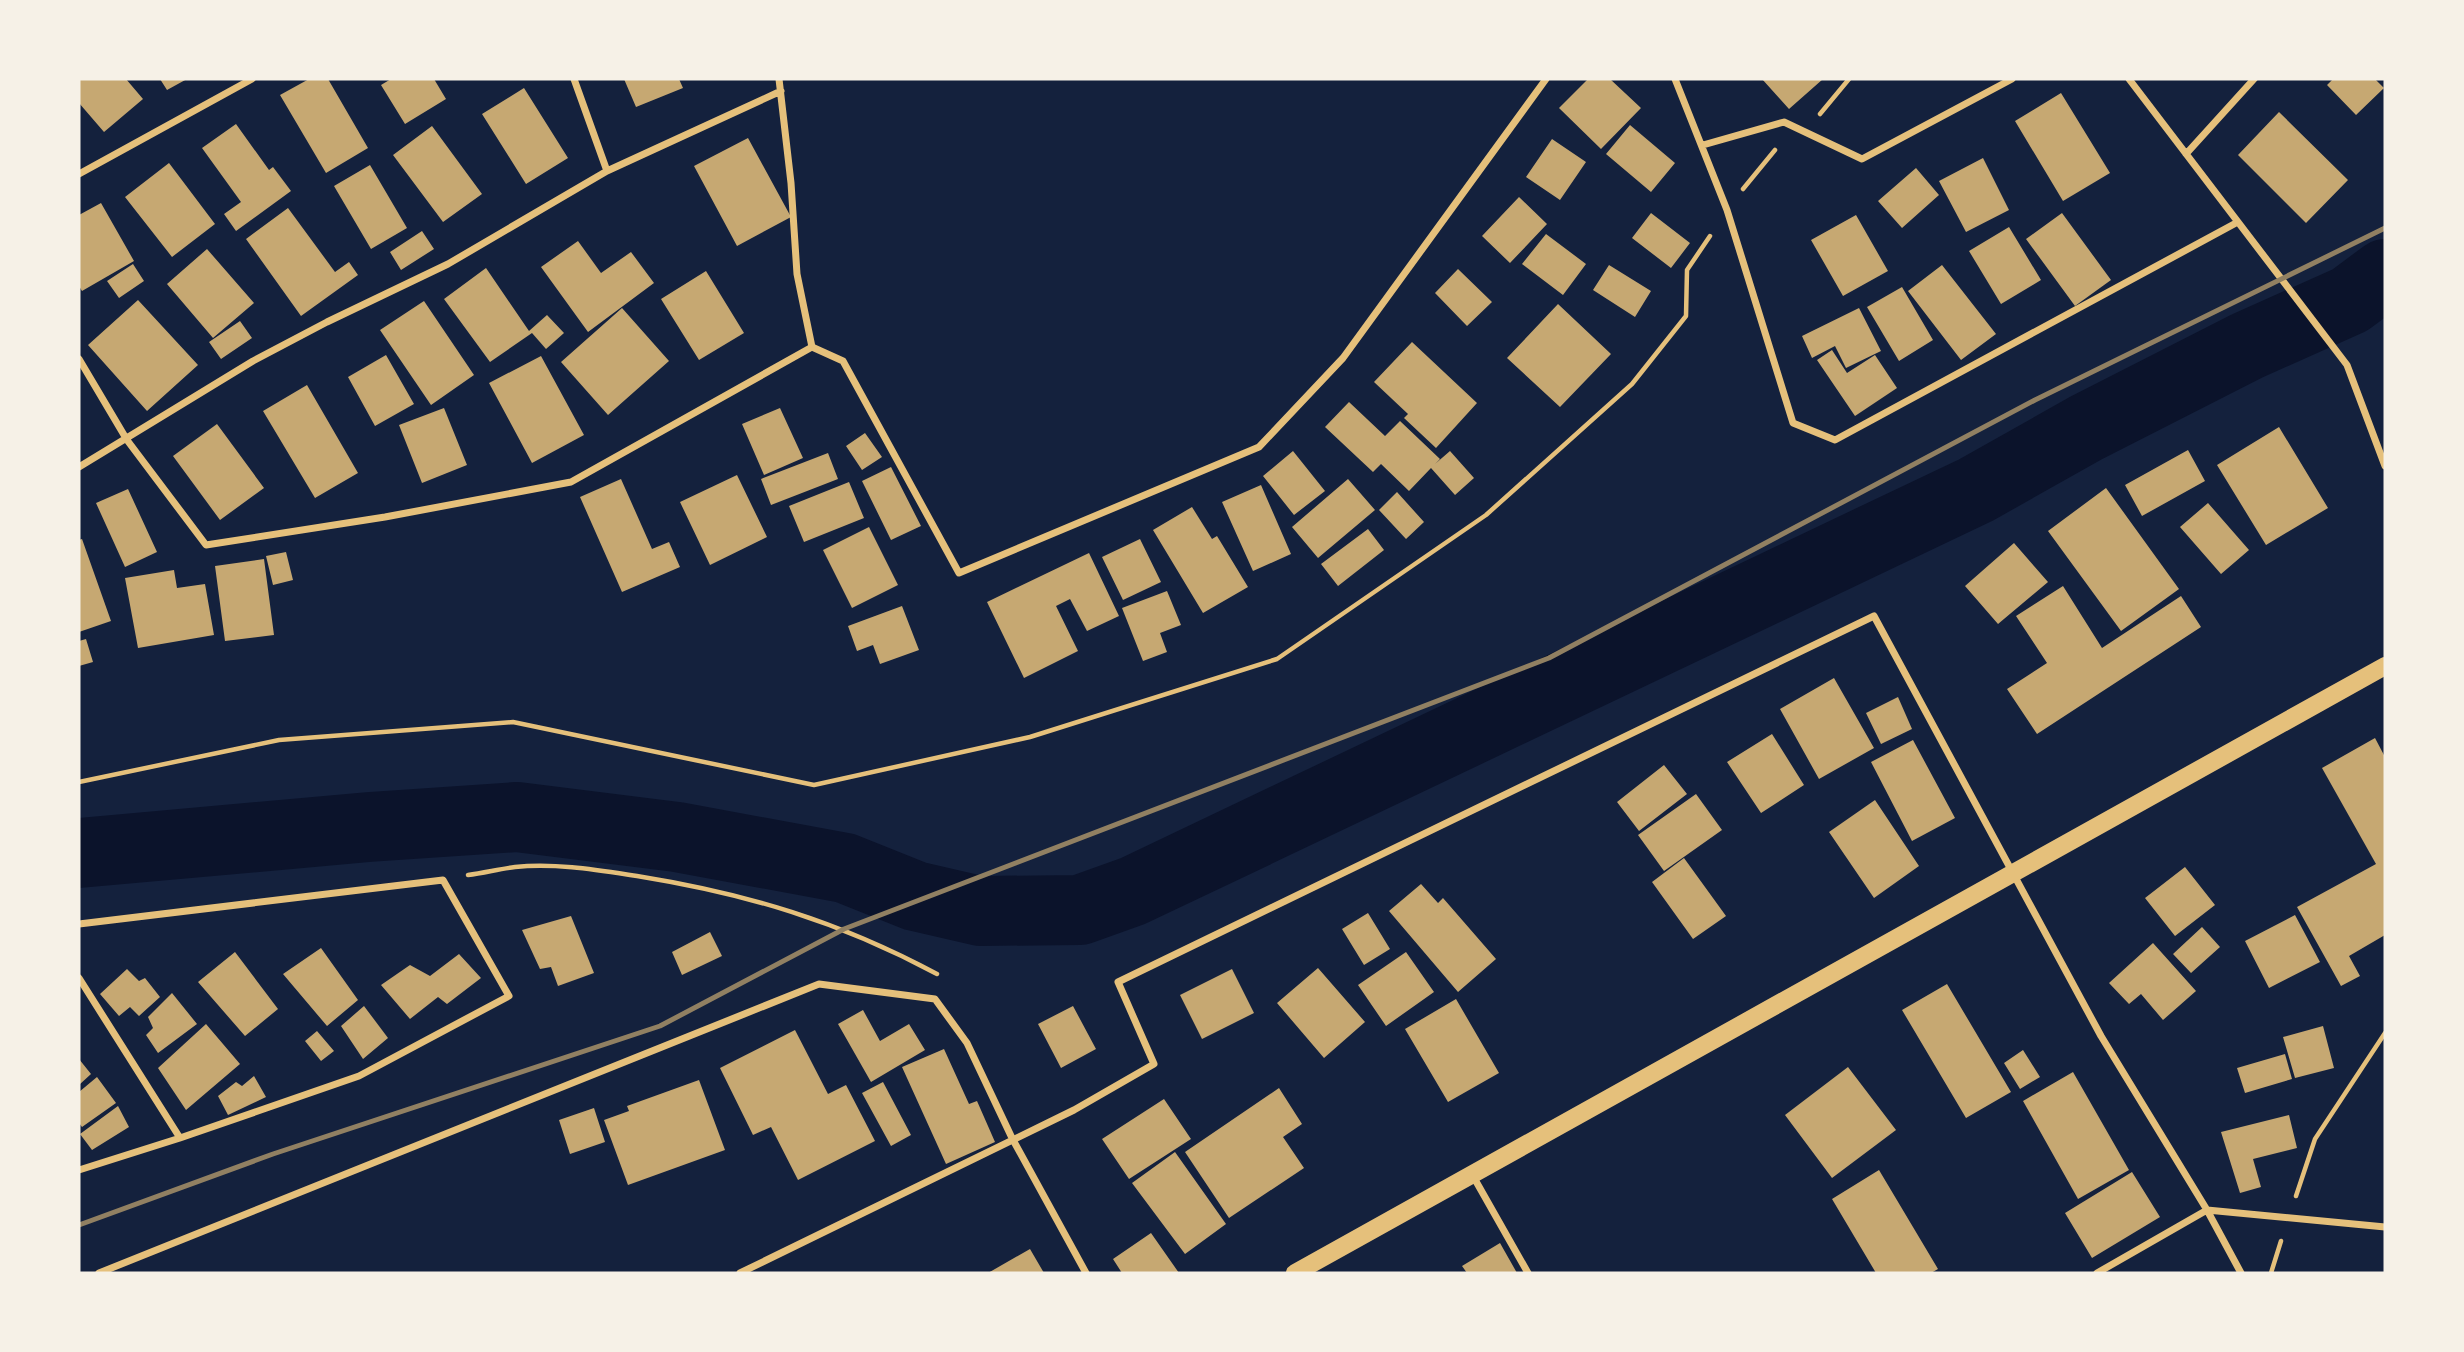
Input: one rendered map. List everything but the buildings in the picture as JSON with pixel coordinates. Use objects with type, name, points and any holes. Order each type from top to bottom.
[{"type":"main road","points":[[1295,1273],[2385,666]]},
{"type":"street","points":[[79,174],[252,79]]},
{"type":"street","points":[[574,79],[607,171]]},
{"type":"street","points":[[779,79],[797,274],[812,346]]},
{"type":"street","points":[[812,346],[843,361],[959,573],[1259,447],[1343,358],[1546,79]]},
{"type":"street","points":[[1675,79],[1727,210],[1793,422],[1835,440],[2236,223]]},
{"type":"street","points":[[1703,145],[1784,122],[1862,159],[2012,79]]},
{"type":"street","points":[[2129,79],[2236,223],[2347,365],[2385,466]]},
{"type":"street","points":[[2186,154],[2254,79]]},
{"type":"street","points":[[79,467],[253,361],[448,264],[607,171],[781,91]]},
{"type":"street","points":[[79,359],[127,440],[206,545],[385,517],[571,482],[812,346]]},
{"type":"street","points":[[740,1273],[1074,1110],[1154,1064],[1118,982],[1874,616],[2101,1036],[2207,1210],[2241,1273]]},
{"type":"street","points":[[79,924],[443,880],[509,996],[359,1076],[79,1170]]},
{"type":"street","points":[[79,978],[180,1138]]},
{"type":"street","points":[[99,1273],[112,1271],[819,984],[935,999],[967,1043],[1012,1138],[1086,1273]]},
{"type":"street","points":[[1472,1174],[1528,1273]]},
{"type":"street","points":[[2097,1273],[2207,1210],[2385,1227]]},
{"type":"path","points":[[79,782],[279,740],[513,722],[814,785],[1030,737],[1277,659],[1486,515],[1632,384],[1686,316],[1687,270],[1727,210],[1773,151],[1826,110],[1849,79]]},
{"type":"path","points":[[443,880],[517,867],[580,867],[664,881],[785,907],[845,929],[946,979],[935,999]]},
{"type":"path","points":[[2271,1273],[2315,1139],[2385,1033]]},
{"type":"waterway","points":[[79,853],[369,827],[517,817],[677,837],[845,868],[915,896],[980,911],[1080,910],[1133,891],[1976,490],[2086,428],[2247,346],[2350,300],[2385,274]]},
{"type":"railway","points":[[79,1225],[273,1154],[660,1026],[844,929],[1549,658],[2035,400],[2385,228]]}]
